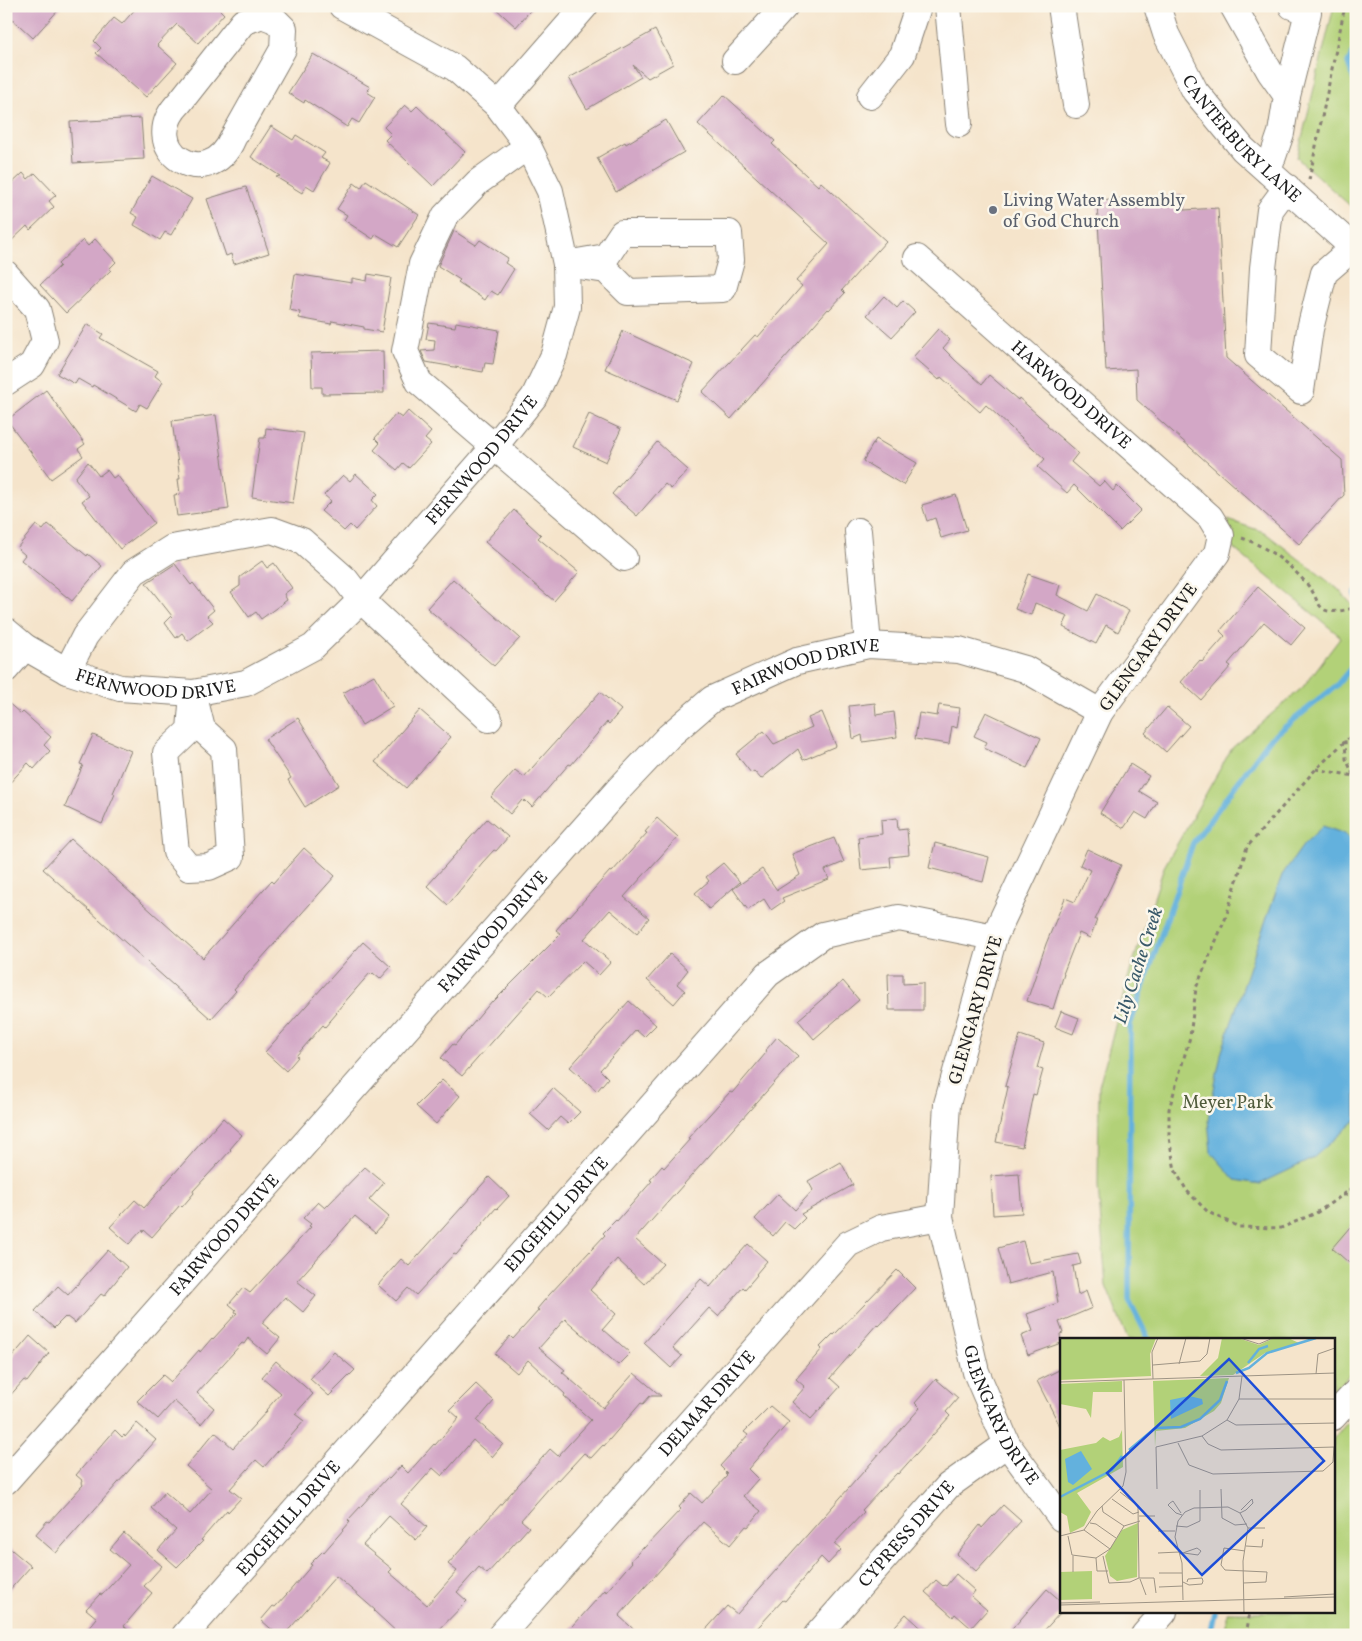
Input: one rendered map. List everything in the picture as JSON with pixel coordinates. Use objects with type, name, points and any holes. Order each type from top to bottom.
[{"type":"street","name":"FERNWOOD DRIVE","points":[[16,639],[67,670],[120,688],[193,693],[246,683],[313,647],[361,600],[495,446],[534,397],[554,355],[567,307],[566,264],[550,192],[528,146],[498,106],[455,68],[342,6]]},
{"type":"street","points":[[498,106],[585,6]]},
{"type":"street","points":[[735,61],[785,6]]},
{"type":"street","points":[[870,96],[902,56],[918,7],[932,6]]},
{"type":"street","points":[[948,6],[959,124]]},
{"type":"street","points":[[1061,6],[1076,105]]},
{"type":"street","points":[[1233,6],[1270,72],[1287,96]]},
{"type":"street","points":[[1268,170],[1281,133],[1287,96],[1308,12],[1292,6]]},
{"type":"street","name":"CANTERBURY LANE","points":[[1162,8],[1166,34],[1195,91],[1243,149],[1268,170],[1298,184],[1354,249]]},
{"type":"street","points":[[278,13],[284,30],[283,49],[228,150],[218,160],[206,165],[192,165],[180,160],[170,150],[165,138],[165,124],[171,112],[243,22],[262,15],[278,13]]},
{"type":"street","points":[[528,146],[478,182],[444,216],[422,264],[405,351],[419,382],[624,558]]},
{"type":"street","points":[[1298,184],[1270,210],[1263,268],[1258,355],[1301,391],[1310,329],[1324,273],[1354,249]]},
{"type":"street","points":[[622,233],[729,233],[731,260],[723,289],[628,292],[606,270],[566,264],[606,257],[622,233]]},
{"type":"street","name":"HARWOOD DRIVE","points":[[917,258],[1210,517],[1221,535]]},
{"type":"street","points":[[6,274],[37,309],[45,340],[32,364],[6,382]]},
{"type":"street","points":[[67,670],[85,636],[134,572],[172,548],[272,530],[302,541],[345,578],[361,600],[489,719]]},
{"type":"street","points":[[858,531],[868,645]]},
{"type":"street","name":"GLENGARY DRIVE","points":[[1060,1517],[1007,1444],[976,1372],[940,1217],[948,1104],[994,937],[1100,712],[1217,553],[1221,535]]},
{"type":"street","points":[[6,669],[16,639]]},
{"type":"street","name":"FAIRWOOD DRIVE","points":[[6,1481],[617,791],[668,736],[712,699],[797,661],[868,645],[958,650],[1016,666],[1025,669],[1100,712]]},
{"type":"street","points":[[193,693],[202,729],[224,749],[231,857],[209,867],[189,868],[176,852],[166,753],[190,730],[193,693]]},
{"type":"street","name":"EDGEHILL DRIVE","points":[[185,1635],[768,974],[823,935],[899,918],[994,937]]},
{"type":"street","name":"DELMAR DRIVE","points":[[501,1635],[848,1244],[881,1228],[940,1217]]},
{"type":"street","points":[[1334,1417],[1356,1392]]},
{"type":"street","name":"CYPRESS DRIVE","points":[[817,1635],[948,1486],[1007,1444]]},
{"type":"path","points":[[1298,184],[1345,6]]},
{"type":"path","points":[[1221,535],[1234,536],[1250,541],[1288,564],[1311,589],[1318,604],[1324,610],[1330,612],[1356,608]]},
{"type":"path","points":[[1356,731],[1316,769],[1248,848],[1226,917],[1196,988],[1190,1037],[1169,1109],[1169,1138],[1175,1170],[1187,1191],[1208,1212],[1239,1227],[1281,1228],[1316,1213],[1356,1185]]},
{"type":"path","points":[[1345,740],[1346,759],[1355,777]]},
{"type":"path","points":[[1316,769],[1355,777]]},
{"type":"path","points":[[1343,1195],[1356,1194]]},
{"type":"path","points":[[1246,1635],[1250,1614]]},
{"type":"green space","points":[[1334,6],[1356,6],[1356,211],[1297,158]]},
{"type":"green space","name":"Meyer Park","points":[[1228,520],[1264,532],[1338,589],[1356,609],[1356,1367],[1334,1392],[1334,1338],[1127,1338],[1106,1286],[1098,1186],[1099,1086],[1128,978],[1164,867],[1232,748],[1303,687],[1341,637],[1233,548]]},
{"type":"green space","points":[[1356,1413],[1356,1635],[1227,1635],[1227,1614],[1334,1614],[1334,1438]]},
{"type":"water","points":[[1323,826],[1345,834],[1356,844],[1356,1120],[1312,1159],[1260,1184],[1235,1180],[1211,1152],[1208,1120],[1221,1054],[1282,875],[1304,844]]},
{"type":"building","points":[[6,6],[62,6],[33,38],[6,13]]},
{"type":"building","points":[[138,6],[216,6],[224,14],[198,43],[177,24],[157,45],[177,63],[146,97],[96,53],[101,48],[94,41],[114,18],[122,24]]},
{"type":"building","points":[[493,6],[534,6],[516,27]]},
{"type":"building","points":[[655,30],[673,64],[648,78],[633,65],[641,77],[587,109],[569,78]]},
{"type":"building","points":[[313,54],[370,87],[367,92],[375,97],[359,123],[352,119],[347,127],[305,100],[304,103],[288,93]]},
{"type":"building","points":[[724,95],[775,141],[772,144],[818,186],[821,182],[886,241],[842,290],[845,293],[828,309],[731,419],[702,392],[755,335],[758,337],[802,286],[796,281],[829,244],[698,124]]},
{"type":"building","points":[[405,105],[412,111],[417,106],[465,152],[433,186],[385,140],[391,134],[384,127]]},
{"type":"building","points":[[141,118],[144,159],[73,163],[70,122]]},
{"type":"building","points":[[666,120],[684,152],[616,192],[597,158],[625,142],[626,144]]},
{"type":"building","points":[[271,126],[293,140],[296,135],[325,153],[321,158],[330,163],[314,190],[306,185],[302,193],[276,177],[280,176],[251,157]]},
{"type":"building","points":[[23,173],[28,179],[35,173],[56,195],[49,201],[54,207],[30,230],[27,226],[6,246],[6,189]]},
{"type":"building","points":[[152,176],[192,199],[171,235],[165,232],[160,240],[134,225],[138,217],[131,213]]},
{"type":"building","points":[[366,180],[419,215],[398,247],[376,234],[373,239],[344,220],[347,215],[337,209],[354,183],[361,188]]},
{"type":"building","points":[[246,187],[269,253],[234,264],[231,254],[226,256],[207,199]]},
{"type":"building","points":[[1183,195],[1184,210],[1218,208],[1226,358],[1342,460],[1344,495],[1299,544],[1137,400],[1136,369],[1106,371],[1097,201]]},
{"type":"building","points":[[454,231],[476,245],[480,240],[508,258],[505,263],[514,269],[498,295],[491,291],[485,300],[458,282],[460,280],[438,266]]},
{"type":"building","points":[[95,239],[116,262],[109,269],[111,270],[66,313],[40,285],[83,240],[88,246]]},
{"type":"building","points":[[295,274],[352,283],[352,278],[367,281],[368,274],[391,278],[382,332],[332,321],[331,324],[299,318],[300,312],[289,310]]},
{"type":"building","points":[[884,296],[897,308],[903,301],[915,312],[892,337],[867,315]]},
{"type":"building","points":[[456,322],[499,330],[493,364],[485,363],[483,372],[426,362],[421,351],[434,350],[435,340],[426,339],[429,323],[455,327]]},
{"type":"building","points":[[87,324],[103,334],[100,338],[158,371],[155,376],[163,382],[147,408],[140,404],[136,411],[93,385],[92,387],[78,379],[75,384],[57,374]]},
{"type":"building","points":[[938,329],[950,340],[943,348],[956,361],[982,384],[989,375],[1018,400],[1019,398],[1078,453],[1071,462],[1099,486],[1104,481],[1113,491],[1117,486],[1141,510],[1120,531],[1074,485],[1067,493],[1038,467],[1045,459],[986,405],[980,412],[941,377],[939,380],[913,357]]},
{"type":"building","points":[[623,331],[694,364],[677,400],[605,369]]},
{"type":"building","points":[[383,351],[384,393],[322,394],[322,387],[312,387],[311,353]]},
{"type":"building","points":[[46,390],[85,444],[78,449],[83,456],[51,479],[7,420]]},
{"type":"building","points":[[408,411],[431,432],[425,439],[431,444],[409,468],[403,463],[397,470],[374,450],[380,443],[375,438],[396,414],[402,418]]},
{"type":"building","points":[[589,414],[621,429],[606,462],[573,447]]},
{"type":"building","points":[[216,415],[229,509],[177,516],[174,495],[180,494],[178,479],[180,479],[172,421]]},
{"type":"building","points":[[266,428],[304,433],[293,503],[252,497],[260,438],[265,438]]},
{"type":"building","points":[[876,439],[917,463],[903,485],[863,461]]},
{"type":"building","points":[[657,442],[688,470],[671,489],[665,484],[637,516],[612,494]]},
{"type":"building","points":[[88,462],[99,476],[107,470],[113,478],[117,475],[154,523],[120,549],[82,501],[89,496],[75,478]]},
{"type":"building","points":[[356,474],[378,494],[372,500],[377,506],[355,530],[350,525],[344,531],[321,511],[331,501],[324,495],[343,475],[350,481]]},
{"type":"building","points":[[956,495],[967,530],[941,538],[935,518],[927,521],[922,505]]},
{"type":"building","points":[[514,510],[541,535],[538,538],[579,572],[554,601],[485,542]]},
{"type":"building","points":[[48,524],[102,566],[72,601],[21,560],[25,555],[17,548],[36,525],[43,530]]},
{"type":"building","points":[[262,561],[267,568],[274,563],[292,588],[284,594],[287,600],[261,619],[256,612],[249,617],[231,592],[240,586],[240,577]]},
{"type":"building","points":[[175,564],[214,610],[207,616],[213,622],[188,641],[182,633],[176,638],[165,623],[172,616],[146,583]]},
{"type":"building","points":[[1028,574],[1060,585],[1057,595],[1088,611],[1097,594],[1129,611],[1118,632],[1106,625],[1096,644],[1063,627],[1068,616],[1035,603],[1031,615],[1015,609]]},
{"type":"building","points":[[453,579],[520,638],[494,666],[427,608]]},
{"type":"building","points":[[1258,587],[1305,628],[1291,645],[1264,622],[1228,664],[1231,666],[1201,700],[1181,682],[1225,636],[1220,631]]},
{"type":"building","points":[[374,675],[393,706],[362,725],[343,693]]},
{"type":"building","points":[[600,692],[621,710],[609,724],[607,722],[532,807],[525,800],[524,802],[522,800],[510,814],[491,797],[515,770],[524,777]]},
{"type":"building","points":[[6,701],[21,714],[23,712],[51,737],[44,745],[50,751],[34,769],[28,763],[6,787]]},
{"type":"building","points":[[875,703],[876,715],[894,712],[897,737],[863,742],[862,735],[853,739],[849,706]]},
{"type":"building","points":[[939,705],[960,708],[957,728],[952,726],[949,744],[915,739],[919,713],[937,716]]},
{"type":"building","points":[[1167,707],[1189,726],[1166,752],[1145,733]]},
{"type":"building","points":[[420,710],[451,737],[406,788],[375,762]]},
{"type":"building","points":[[822,712],[836,746],[803,760],[798,749],[761,779],[754,771],[751,773],[736,754],[764,731],[774,744],[812,727],[808,718]]},
{"type":"building","points":[[986,712],[1041,738],[1027,768],[984,748],[987,742],[974,736]]},
{"type":"building","points":[[298,718],[339,785],[305,807],[288,780],[291,778],[265,739]]},
{"type":"building","points":[[93,735],[131,751],[102,824],[65,807],[83,765],[80,764]]},
{"type":"building","points":[[1130,764],[1149,776],[1139,791],[1157,802],[1147,819],[1135,812],[1124,828],[1100,813]]},
{"type":"building","points":[[657,818],[678,837],[624,897],[649,918],[637,933],[610,910],[584,939],[611,962],[599,975],[583,961],[548,997],[539,989],[462,1076],[441,1058],[453,1044],[455,1045],[492,1001],[561,934],[556,930],[610,871],[612,872],[647,833],[645,832]]},
{"type":"building","points":[[897,818],[898,830],[907,829],[909,855],[890,857],[891,867],[861,870],[858,837],[882,834],[881,820]]},
{"type":"building","points":[[487,819],[508,837],[482,863],[448,905],[427,886]]},
{"type":"building","points":[[834,838],[844,862],[825,870],[829,879],[782,898],[784,901],[771,910],[764,899],[748,910],[733,889],[762,869],[777,890],[800,875],[792,854]]},
{"type":"building","points":[[71,839],[203,958],[271,881],[273,883],[304,848],[335,876],[234,989],[236,991],[211,1019],[43,869]]},
{"type":"building","points":[[935,843],[989,857],[983,882],[929,868]]},
{"type":"building","points":[[1087,849],[1121,865],[1095,920],[1097,920],[1090,938],[1079,933],[1063,974],[1053,1009],[1027,1001],[1046,944],[1065,898],[1075,902],[1090,870],[1080,865]]},
{"type":"building","points":[[723,863],[740,882],[709,909],[695,893],[709,881],[706,877]]},
{"type":"building","points":[[363,942],[391,967],[380,979],[373,973],[371,975],[370,973],[325,1027],[323,1025],[296,1056],[298,1057],[286,1071],[265,1052]]},
{"type":"building","points":[[670,954],[688,970],[677,984],[685,991],[674,1004],[647,980]]},
{"type":"building","points":[[888,974],[903,974],[903,984],[923,983],[923,1010],[889,1010]]},
{"type":"building","points":[[843,981],[859,1000],[814,1039],[798,1020]]},
{"type":"building","points":[[629,1001],[656,1025],[644,1037],[636,1030],[600,1070],[608,1078],[597,1091],[570,1067]]},
{"type":"building","points":[[1061,1011],[1079,1018],[1073,1034],[1055,1027]]},
{"type":"building","points":[[1020,1035],[1044,1043],[1037,1068],[1043,1070],[1036,1095],[1033,1094],[1022,1147],[996,1142],[1008,1087],[1005,1086]]},
{"type":"building","points":[[777,1037],[798,1056],[635,1239],[663,1264],[644,1284],[617,1259],[590,1290],[616,1314],[603,1329],[630,1353],[618,1365],[565,1319],[539,1348],[565,1370],[562,1372],[603,1408],[634,1373],[661,1396],[650,1396],[643,1404],[641,1403],[604,1446],[591,1458],[584,1453],[558,1481],[557,1479],[521,1520],[529,1527],[487,1574],[479,1567],[457,1592],[467,1601],[434,1635],[400,1635],[336,1576],[284,1635],[278,1635],[261,1620],[287,1594],[312,1565],[310,1564],[324,1552],[350,1522],[348,1520],[387,1478],[389,1479],[401,1466],[408,1473],[435,1445],[459,1418],[450,1410],[476,1384],[494,1401],[477,1421],[503,1444],[492,1457],[473,1440],[442,1476],[433,1468],[401,1504],[427,1527],[416,1540],[389,1516],[363,1545],[392,1569],[389,1572],[427,1605],[457,1571],[448,1564],[550,1449],[558,1456],[591,1420],[528,1360],[517,1373],[495,1354],[510,1336],[513,1339],[539,1310],[537,1309],[605,1235],[603,1233],[617,1221],[652,1181],[650,1180],[662,1166],[664,1168],[690,1139],[688,1138],[730,1092],[732,1093]]},
{"type":"building","points":[[442,1080],[460,1096],[436,1124],[416,1106]]},
{"type":"building","points":[[553,1088],[580,1112],[568,1124],[560,1117],[548,1130],[530,1114]]},
{"type":"building","points":[[223,1118],[242,1135],[231,1150],[193,1191],[194,1193],[182,1207],[180,1205],[152,1237],[142,1230],[129,1244],[110,1227],[135,1200],[144,1208]]},
{"type":"building","points":[[841,1162],[853,1185],[801,1214],[805,1218],[794,1229],[785,1222],[773,1236],[755,1219],[778,1194],[795,1210],[813,1190],[808,1181]]},
{"type":"building","points":[[365,1167],[384,1183],[369,1200],[389,1217],[375,1233],[355,1216],[297,1281],[316,1296],[303,1312],[285,1297],[262,1323],[280,1338],[267,1354],[248,1338],[197,1393],[214,1408],[201,1424],[174,1401],[158,1419],[137,1401],[163,1375],[171,1382],[199,1350],[200,1352],[213,1339],[237,1313],[229,1304],[243,1288],[250,1293],[311,1227],[309,1226],[311,1224],[303,1218],[318,1202],[325,1208]]},
{"type":"building","points":[[1019,1174],[1022,1213],[993,1215],[991,1176]]},
{"type":"building","points":[[489,1177],[509,1196],[496,1208],[456,1255],[454,1254],[416,1295],[408,1288],[396,1301],[378,1285],[401,1259],[409,1266]]},
{"type":"building","points":[[1356,1220],[1356,1269],[1332,1248]]},
{"type":"building","points":[[1023,1241],[1029,1263],[1078,1254],[1081,1264],[1073,1266],[1078,1295],[1086,1291],[1092,1308],[1059,1322],[1063,1333],[1060,1334],[1060,1343],[1028,1355],[1021,1336],[1033,1331],[1027,1314],[1058,1303],[1053,1272],[1008,1284],[998,1248]]},
{"type":"building","points":[[748,1244],[767,1261],[745,1289],[743,1287],[718,1316],[709,1308],[673,1348],[682,1356],[671,1368],[644,1343],[701,1279],[710,1287]]},
{"type":"building","points":[[108,1250],[127,1267],[104,1296],[101,1294],[75,1323],[65,1317],[54,1328],[35,1311],[58,1286],[68,1295]]},
{"type":"building","points":[[897,1270],[915,1288],[879,1326],[877,1324],[830,1378],[840,1387],[811,1419],[792,1402],[805,1387],[796,1379],[822,1349],[820,1347]]},
{"type":"building","points":[[30,1336],[49,1353],[27,1382],[24,1380],[6,1400],[6,1364]]},
{"type":"building","points":[[334,1352],[355,1370],[329,1396],[310,1379]]},
{"type":"building","points":[[276,1361],[313,1394],[295,1414],[304,1421],[264,1467],[256,1460],[230,1489],[241,1498],[228,1512],[227,1510],[201,1540],[203,1541],[177,1567],[158,1550],[176,1530],[151,1508],[165,1492],[190,1514],[212,1489],[186,1466],[215,1432],[233,1448],[267,1411],[281,1393],[262,1377]]},
{"type":"building","points":[[1060,1370],[1060,1426],[1037,1381]]},
{"type":"building","points":[[936,1379],[958,1398],[946,1412],[950,1416],[898,1474],[862,1510],[864,1512],[834,1544],[841,1550],[828,1564],[821,1557],[785,1601],[783,1600],[751,1635],[701,1635],[727,1606],[737,1614],[920,1408],[915,1403]]},
{"type":"building","points":[[770,1406],[789,1422],[748,1469],[758,1479],[743,1496],[761,1511],[748,1527],[746,1526],[730,1545],[703,1522],[619,1616],[640,1635],[565,1635],[605,1590],[606,1592],[643,1547],[681,1509],[679,1507],[691,1493],[702,1503],[727,1476],[725,1474],[727,1473],[720,1466],[748,1435],[744,1432]]},
{"type":"building","points":[[137,1423],[156,1440],[56,1553],[35,1535],[83,1485],[83,1481],[76,1475],[115,1430],[122,1437],[124,1435],[125,1437]]},
{"type":"building","points":[[1003,1505],[1021,1521],[976,1571],[957,1554],[980,1525],[982,1528]]},
{"type":"building","points":[[124,1533],[162,1566],[144,1586],[152,1593],[124,1626],[134,1635],[83,1635],[97,1618],[86,1609],[100,1594],[102,1595],[129,1565],[110,1549]]},
{"type":"building","points":[[6,1545],[31,1566],[6,1594]]},
{"type":"building","points":[[956,1574],[975,1591],[971,1596],[987,1610],[971,1628],[955,1614],[953,1617],[925,1592],[936,1580],[943,1586],[946,1586]]},
{"type":"building","points":[[1047,1589],[1060,1600],[1060,1613],[1040,1635],[1007,1635]]},
{"type":"building","points":[[906,1614],[929,1635],[904,1635],[895,1626]]},
{"type":"waterway","name":"Lily Cache Creek","points":[[1356,48],[1348,63],[1356,85]]},
{"type":"waterway","name":"Lily Cache Creek","points":[[1148,1338],[1129,1300],[1130,1025],[1193,843],[1270,739],[1336,686],[1356,662]]},
{"type":"waterway","name":"Lily Cache Creek","points":[[1210,1635],[1215,1614]]},
{"type":"place","name":"Living Water Assembly of God Church","points":[[993,210]]}]
